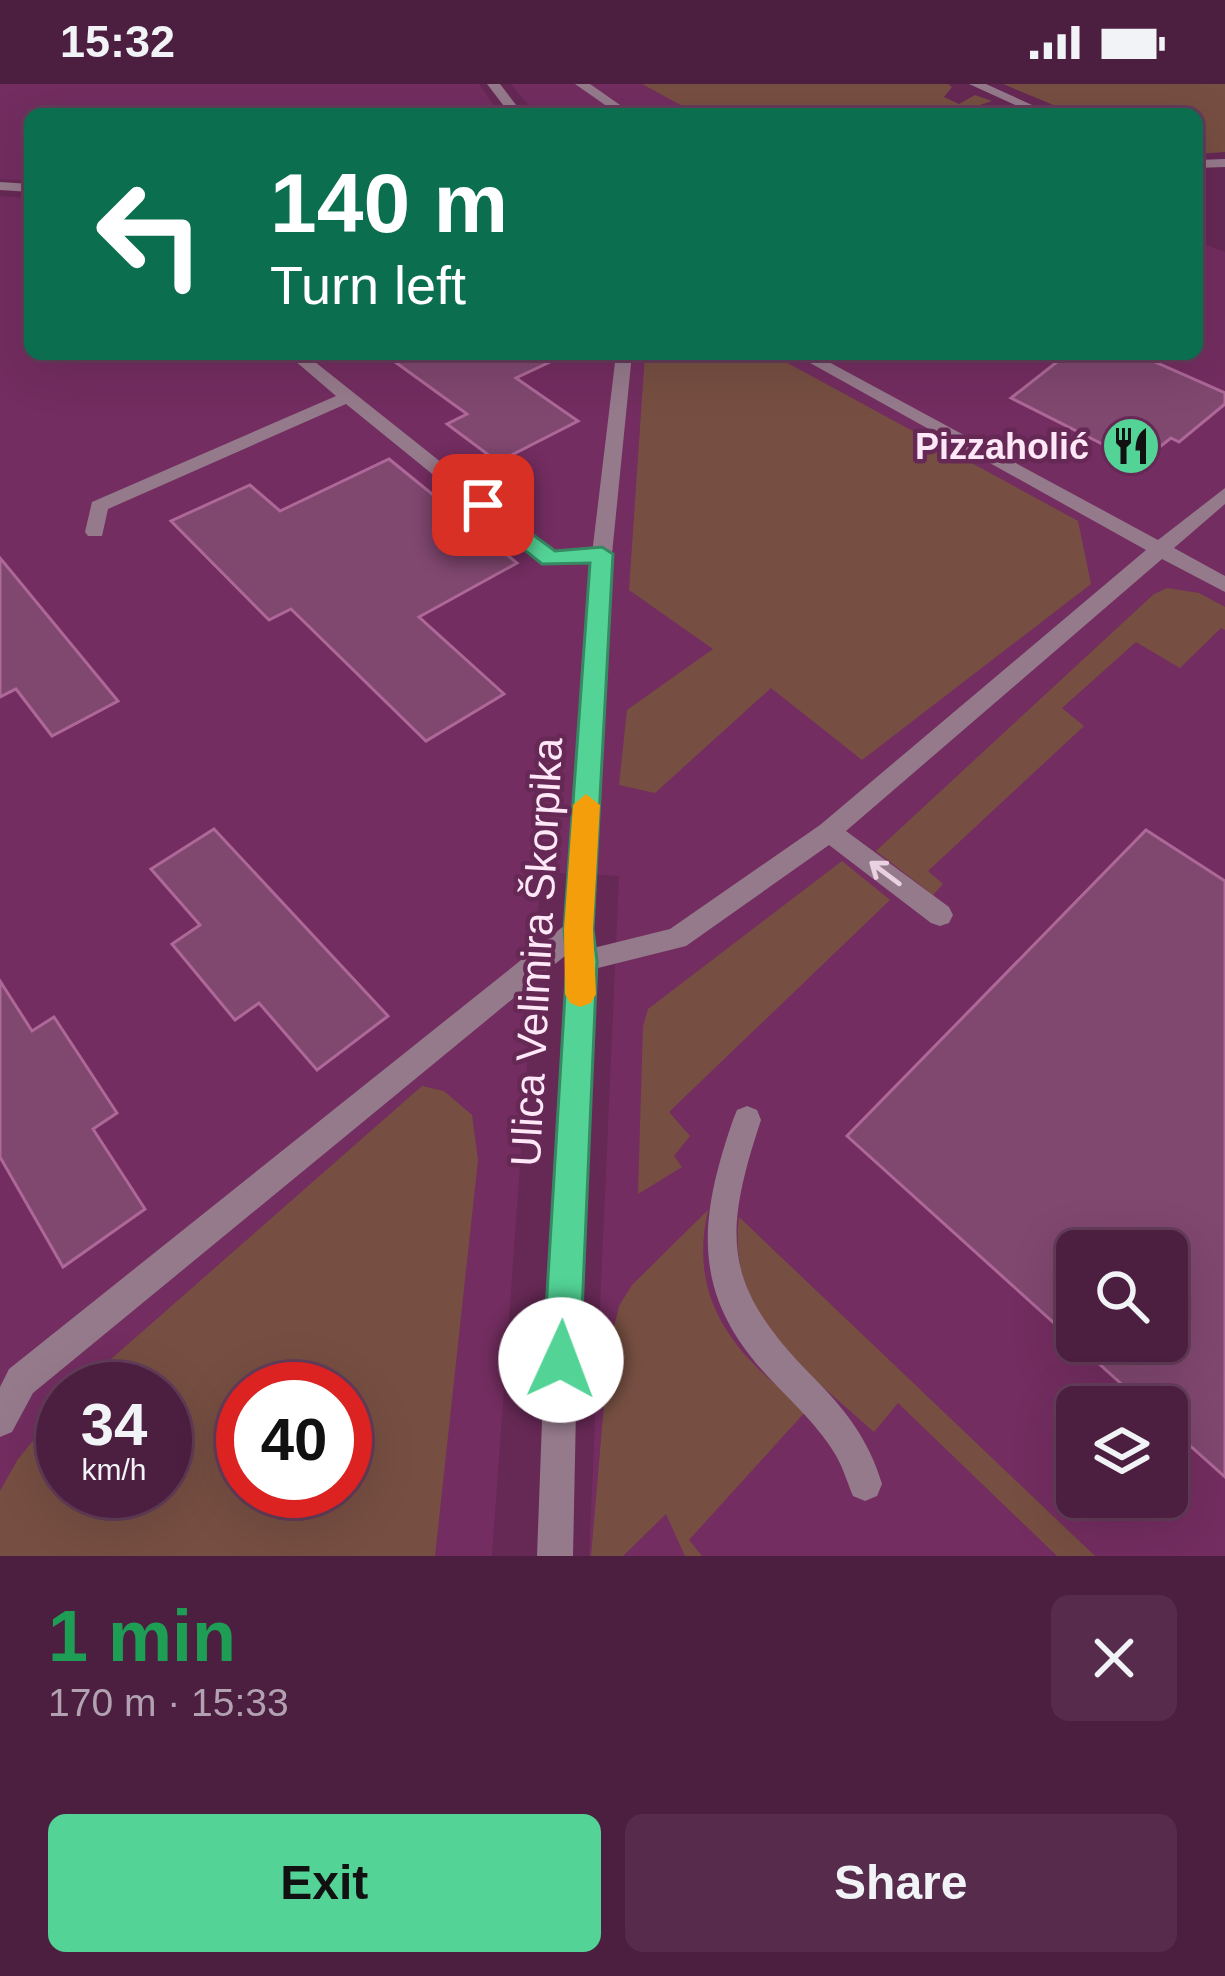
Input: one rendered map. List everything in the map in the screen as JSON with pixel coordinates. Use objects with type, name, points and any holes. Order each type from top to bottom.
[{"type":"street","points":[[493,84],[512,108]]},
{"type":"street","points":[[581,84],[618,108]]},
{"type":"street","points":[[975,84],[1032,108]]},
{"type":"street","points":[[302,360],[550,559],[602,554]]},
{"type":"street","name":"Ulica Velimira Škorpika","points":[[555,1556],[562,1313],[602,554],[623,360]]},
{"type":"street","points":[[813,360],[1225,586]]},
{"type":"street","points":[[95,532],[99,506],[348,397]]},
{"type":"street","points":[[0,1420],[21,1381],[580,945],[677,938],[829,832],[1225,494]]},
{"type":"street","points":[[829,832],[940,915]]},
{"type":"street","points":[[747,1120],[721,1210],[720,1261],[731,1303],[772,1359],[828,1415],[857,1454],[865,1484]]},
{"type":"shaded area","points":[[0,84],[479,84],[496,108],[24,108],[24,181],[0,179]]},
{"type":"shaded area","points":[[511,84],[642,84],[688,108],[531,108]]},
{"type":"shaded area","points":[[642,84],[948,84],[952,87],[944,97],[959,104],[975,95],[992,101],[971,108],[681,105]]},
{"type":"shaded area","points":[[1003,84],[1225,84],[1225,152],[1203,154],[1203,108],[1061,108]]},
{"type":"shaded area","points":[[0,196],[24,198],[24,360],[1203,360],[1203,243],[1225,252],[1225,1556],[589,1556],[619,876],[541,872],[492,1556],[0,1556]]},
{"type":"shaded area","points":[[645,360],[782,360],[1078,521],[1091,584],[862,760],[771,688],[655,793],[619,785],[627,710],[713,649],[629,590]]},
{"type":"shaded area","points":[[1167,588],[1199,593],[1225,607],[1225,630],[1221,628],[1180,668],[1136,642],[1062,708],[1084,726],[928,871],[943,884],[933,895],[876,851],[1154,594]]},
{"type":"shaded area","points":[[842,861],[890,900],[669,1112],[690,1136],[674,1156],[682,1167],[638,1194],[643,1026],[648,1009]]},
{"type":"shaded area","points":[[422,1086],[444,1091],[472,1115],[478,1160],[435,1556],[0,1556],[0,1491],[36,1437],[36,1518],[192,1518],[192,1362],[108,1362]]},
{"type":"shaded area","points":[[708,1210],[705,1273],[723,1325],[759,1369],[807,1410],[689,1540],[702,1556],[685,1556],[666,1514],[623,1556],[591,1556],[609,1347],[619,1306],[632,1285]]},
{"type":"shaded area","points":[[739,1217],[1095,1556],[1057,1556],[898,1403],[874,1432],[798,1364],[758,1313],[745,1284],[738,1252]]},
{"type":"building","points":[[392,360],[554,360],[516,378],[578,421],[498,462],[447,424],[467,414]]},
{"type":"building","points":[[1059,360],[1151,360],[1225,393],[1225,404],[1179,442],[1171,438],[1148,456],[1134,460],[1011,398]]},
{"type":"building","points":[[389,459],[517,563],[419,617],[504,694],[426,741],[291,609],[269,620],[171,521],[250,485],[280,511]]},
{"type":"building","points":[[0,558],[118,701],[52,736],[16,689],[0,697]]},
{"type":"building","points":[[214,829],[388,1016],[317,1070],[259,1003],[235,1020],[172,944],[200,925],[151,869]]},
{"type":"building","points":[[1146,830],[1225,881],[1225,1477],[1188,1444],[1188,1386],[1124,1386],[1097,1362],[1188,1362],[1188,1230],[1056,1230],[1056,1325],[847,1136]]},
{"type":"building","points":[[0,981],[32,1031],[54,1017],[117,1113],[93,1129],[145,1209],[63,1267],[0,1157]]},
{"type":"slow traffic","points":[[580,994],[586,805]]},
{"type":"place","name":"Pizzaholić","points":[[1131,446]]},
{"type":"route","points":[[483,505],[550,559],[602,554],[579,929],[582,961],[561,1360]]}]
